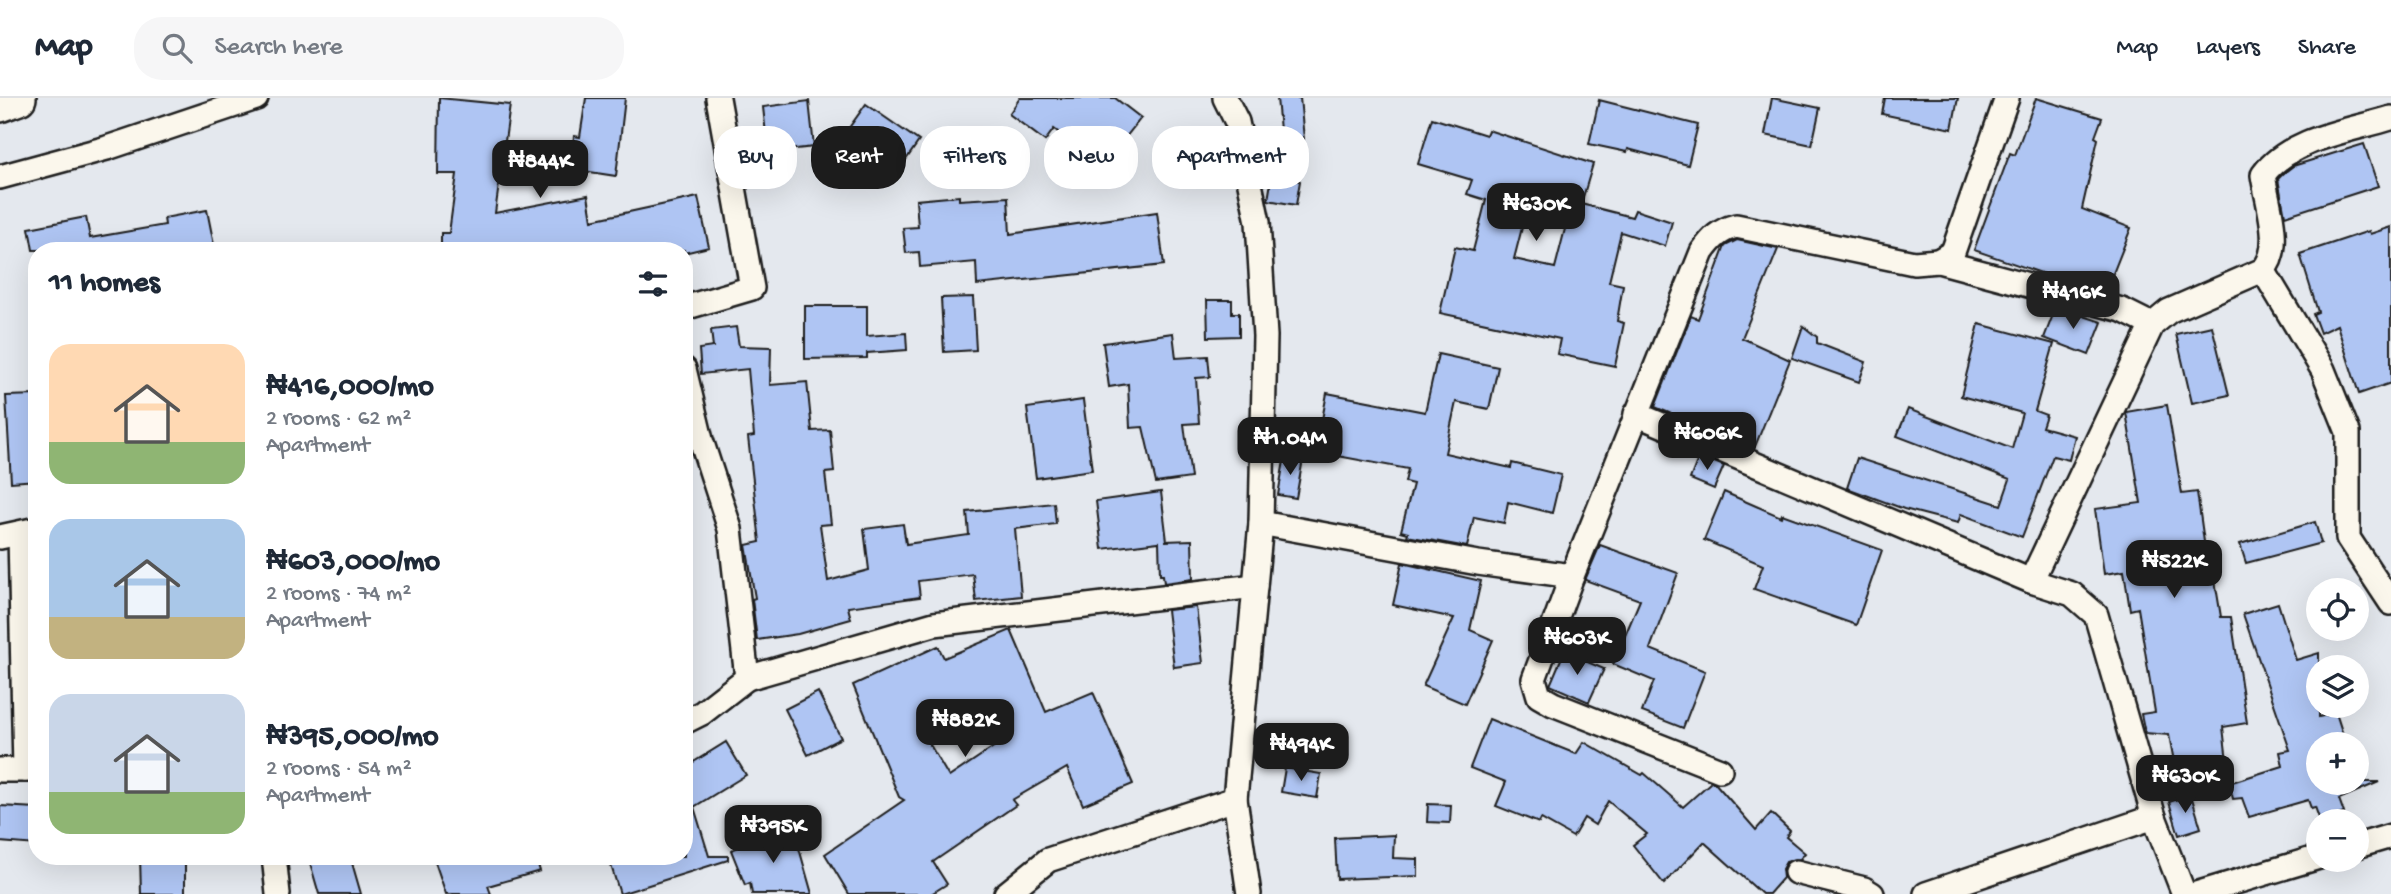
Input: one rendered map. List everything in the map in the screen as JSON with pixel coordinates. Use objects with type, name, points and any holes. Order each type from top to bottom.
[{"type":"main road","points":[[0,105],[19,98]]},
{"type":"street","points":[[0,177],[107,148],[256,98]]},
{"type":"street","points":[[693,305],[752,288],[718,98]]},
{"type":"street","points":[[1225,98],[1237,122],[1258,222],[1265,336],[1261,523],[1235,799],[1249,894]]},
{"type":"street","points":[[1938,261],[1953,252],[2007,98]]},
{"type":"street","points":[[2031,581],[2152,325],[2169,310],[2263,270],[2270,262],[2274,247],[2263,175],[2274,160],[2297,147],[2391,118]]},
{"type":"street","points":[[1720,770],[1539,696],[1534,678],[1636,414],[1702,252],[1712,238],[1724,229],[1736,226],[1914,263],[1938,261],[2122,310],[2152,325]]},
{"type":"street","points":[[2263,270],[2323,370],[2348,432],[2348,538],[2391,603]]},
{"type":"street","points":[[693,404],[730,529],[747,678]]},
{"type":"street","points":[[1636,414],[2031,581],[2072,594],[2096,615],[2154,817],[2184,894]]},
{"type":"street","points":[[1261,523],[1478,563],[1572,576]]},
{"type":"street","points":[[19,533],[28,711]]},
{"type":"street","points":[[693,718],[747,678],[934,624],[1255,586]]},
{"type":"street","points":[[0,770],[28,770]]},
{"type":"street","points":[[1006,894],[1048,860],[1235,799]]},
{"type":"street","points":[[1926,894],[2154,817]]},
{"type":"street","points":[[2369,842],[2391,836]]},
{"type":"street","points":[[2196,894],[2306,862]]},
{"type":"street","points":[[275,865],[278,894]]},
{"type":"street","points":[[1796,872],[1864,889],[1872,894]]},
{"type":"building","points":[[439,98],[510,105],[495,213],[588,195],[592,220],[698,197],[709,247],[693,251],[693,242],[441,242],[441,233],[449,233],[457,174],[438,174]]},
{"type":"building","points":[[586,98],[625,98],[616,176],[570,169],[574,136],[580,137]]},
{"type":"building","points":[[1020,98],[1115,98],[1141,118],[1135,126],[1044,126],[1044,140],[1030,130],[1030,126],[1025,126],[1009,114]]},
{"type":"building","points":[[1277,98],[1300,98],[1303,126],[1280,126]]},
{"type":"building","points":[[1772,98],[1820,108],[1812,145],[1765,135]]},
{"type":"building","points":[[1885,98],[1958,98],[1952,129],[1882,114]]},
{"type":"building","points":[[2036,98],[2102,118],[2095,137],[2098,139],[2082,209],[2131,228],[2106,291],[2047,275],[1974,250],[2010,153],[2015,155]]},
{"type":"building","points":[[1599,100],[1698,125],[1688,165],[1628,149],[1627,152],[1589,144]]},
{"type":"building","points":[[809,101],[811,147],[797,149],[797,126],[765,126],[763,107]]},
{"type":"building","points":[[866,104],[898,126],[850,126]]},
{"type":"building","points":[[1432,118],[1486,135],[1488,130],[1593,164],[1581,204],[1632,217],[1635,210],[1672,222],[1665,246],[1621,232],[1609,282],[1623,285],[1617,321],[1624,323],[1615,366],[1557,354],[1560,339],[1440,313],[1455,247],[1473,251],[1486,200],[1467,194],[1472,180],[1418,164]],"holes":[[[1526,212],[1566,225],[1555,268],[1514,259]]]},
{"type":"building","points":[[906,132],[919,141],[906,160]]},
{"type":"building","points":[[2364,144],[2378,186],[2285,216],[2278,179],[2284,173],[2293,166]]},
{"type":"building","points":[[1270,189],[1299,189],[1296,205],[1268,200]]},
{"type":"building","points":[[959,196],[959,200],[1008,197],[1010,234],[1157,212],[1164,265],[977,285],[976,262],[920,267],[919,252],[906,253],[903,228],[918,227],[916,200]]},
{"type":"building","points":[[207,210],[213,242],[32,242],[29,228],[86,217],[90,238],[165,225],[164,218]]},
{"type":"building","points":[[2391,227],[2391,383],[2359,394],[2337,325],[2320,333],[2313,314],[2318,312],[2300,254],[2369,231],[2370,234]]},
{"type":"building","points":[[1737,240],[1778,249],[1742,338],[1790,360],[1754,449],[1655,407],[1691,316],[1698,319],[1725,246]]},
{"type":"building","points":[[973,297],[976,350],[944,352],[941,298]]},
{"type":"building","points":[[1207,300],[1232,300],[1232,313],[1239,313],[1239,336],[1208,337]]},
{"type":"building","points":[[805,306],[867,306],[867,336],[906,333],[907,350],[867,353],[867,358],[805,359]]},
{"type":"building","points":[[2056,307],[2102,322],[2089,355],[2044,338]]},
{"type":"building","points":[[1979,324],[2054,344],[2035,411],[2046,415],[2042,427],[2075,436],[2069,460],[2053,456],[2022,537],[1961,514],[1958,523],[1904,509],[1847,488],[1857,458],[2001,505],[2010,479],[1897,436],[1908,409],[2012,449],[2022,413],[1961,396]]},
{"type":"building","points":[[1803,326],[1817,337],[1817,343],[1866,362],[1859,382],[1792,358]]},
{"type":"building","points":[[2212,326],[2229,395],[2192,403],[2176,334]]},
{"type":"building","points":[[736,327],[739,346],[771,347],[770,385],[807,382],[812,431],[830,430],[834,472],[825,473],[831,524],[820,525],[828,581],[869,570],[864,529],[903,524],[906,544],[969,535],[967,512],[1054,503],[1056,524],[1015,529],[1021,596],[976,601],[973,574],[918,581],[920,597],[848,607],[851,619],[798,634],[757,640],[752,599],[755,598],[746,545],[760,542],[748,437],[754,436],[748,369],[701,374],[699,349],[713,347],[711,330]]},
{"type":"building","points":[[1173,333],[1176,358],[1208,356],[1210,377],[1196,378],[1199,423],[1184,424],[1191,478],[1156,483],[1143,427],[1130,428],[1128,384],[1109,387],[1103,343]]},
{"type":"building","points":[[1438,354],[1498,367],[1489,409],[1456,402],[1445,453],[1511,468],[1512,463],[1561,475],[1552,513],[1508,502],[1504,523],[1474,517],[1467,547],[1407,536],[1408,533],[1401,531],[1413,484],[1405,482],[1408,469],[1316,452],[1327,393],[1425,412]]},
{"type":"building","points":[[28,395],[28,481],[11,482],[6,396]]},
{"type":"building","points":[[1083,400],[1092,470],[1036,478],[1027,408]]},
{"type":"building","points":[[2167,405],[2182,494],[2197,492],[2206,556],[2211,556],[2221,617],[2231,617],[2247,723],[2223,727],[2227,761],[2175,767],[2169,735],[2145,733],[2141,714],[2155,712],[2138,608],[2130,610],[2124,571],[2104,574],[2095,509],[2141,503],[2126,412]]},
{"type":"building","points":[[1285,455],[1303,459],[1296,498],[1278,495]]},
{"type":"building","points":[[1699,456],[1724,466],[1714,489],[1690,479]]},
{"type":"building","points":[[1161,492],[1167,541],[1192,540],[1193,579],[1164,583],[1163,575],[1160,575],[1159,542],[1102,549],[1096,501]]},
{"type":"building","points":[[1724,492],[1781,517],[1782,514],[1882,550],[1856,625],[1754,589],[1763,565],[1704,540]]},
{"type":"building","points":[[2315,522],[2321,543],[2246,563],[2240,544]]},
{"type":"building","points":[[1600,545],[1678,573],[1650,649],[1705,671],[1683,728],[1642,712],[1654,681],[1613,664],[1640,600],[1585,580]]},
{"type":"building","points":[[1402,563],[1481,581],[1470,630],[1493,640],[1465,704],[1423,686],[1454,618],[1393,605]]},
{"type":"building","points":[[2278,603],[2296,660],[2306,657],[2306,718],[2338,718],[2342,732],[2306,732],[2306,795],[2348,795],[2339,799],[2343,809],[2311,808],[2308,800],[2249,817],[2242,798],[2233,799],[2229,783],[2283,766],[2280,752],[2290,750],[2243,614]]},
{"type":"building","points":[[1196,607],[1203,663],[1174,667],[1167,610]]},
{"type":"building","points":[[1011,630],[1046,712],[1093,692],[1133,784],[1083,805],[1067,768],[1012,800],[1016,805],[933,862],[947,884],[931,894],[849,894],[825,854],[904,800],[899,797],[853,685],[938,646],[944,658]],"holes":[[[983,712],[1001,742],[949,777],[926,738]]]},
{"type":"building","points":[[1564,652],[1604,669],[1589,702],[1550,685]]},
{"type":"building","points":[[818,692],[841,738],[808,755],[785,709]]},
{"type":"building","points":[[1489,719],[1576,754],[1584,742],[1642,775],[1644,773],[1683,807],[1711,782],[1715,783],[1756,830],[1771,813],[1790,831],[1786,837],[1805,853],[1800,859],[1786,862],[1782,869],[1783,878],[1769,894],[1762,894],[1704,842],[1664,884],[1633,845],[1647,834],[1608,801],[1595,825],[1584,818],[1573,837],[1541,819],[1539,823],[1496,806],[1506,782],[1470,768]]},
{"type":"building","points":[[726,742],[746,775],[694,807],[709,856],[728,856],[728,860],[620,894],[611,865],[693,865],[693,762]]},
{"type":"building","points":[[1285,768],[1321,774],[1317,798],[1281,792]]},
{"type":"building","points":[[2191,795],[2201,828],[2179,835],[2169,802]]},
{"type":"building","points":[[1428,804],[1451,805],[1450,823],[1427,822]]},
{"type":"building","points":[[0,806],[28,808],[28,844],[0,842]]},
{"type":"building","points":[[793,827],[812,894],[752,894],[750,883],[745,885],[731,850]]},
{"type":"building","points":[[1394,835],[1393,858],[1418,859],[1418,876],[1337,879],[1335,838]]},
{"type":"building","points":[[140,865],[185,865],[185,894],[141,894]]},
{"type":"building","points":[[311,865],[353,865],[361,894],[319,894]]},
{"type":"building","points":[[436,865],[538,865],[540,871],[488,886],[491,894],[446,894]]}]
